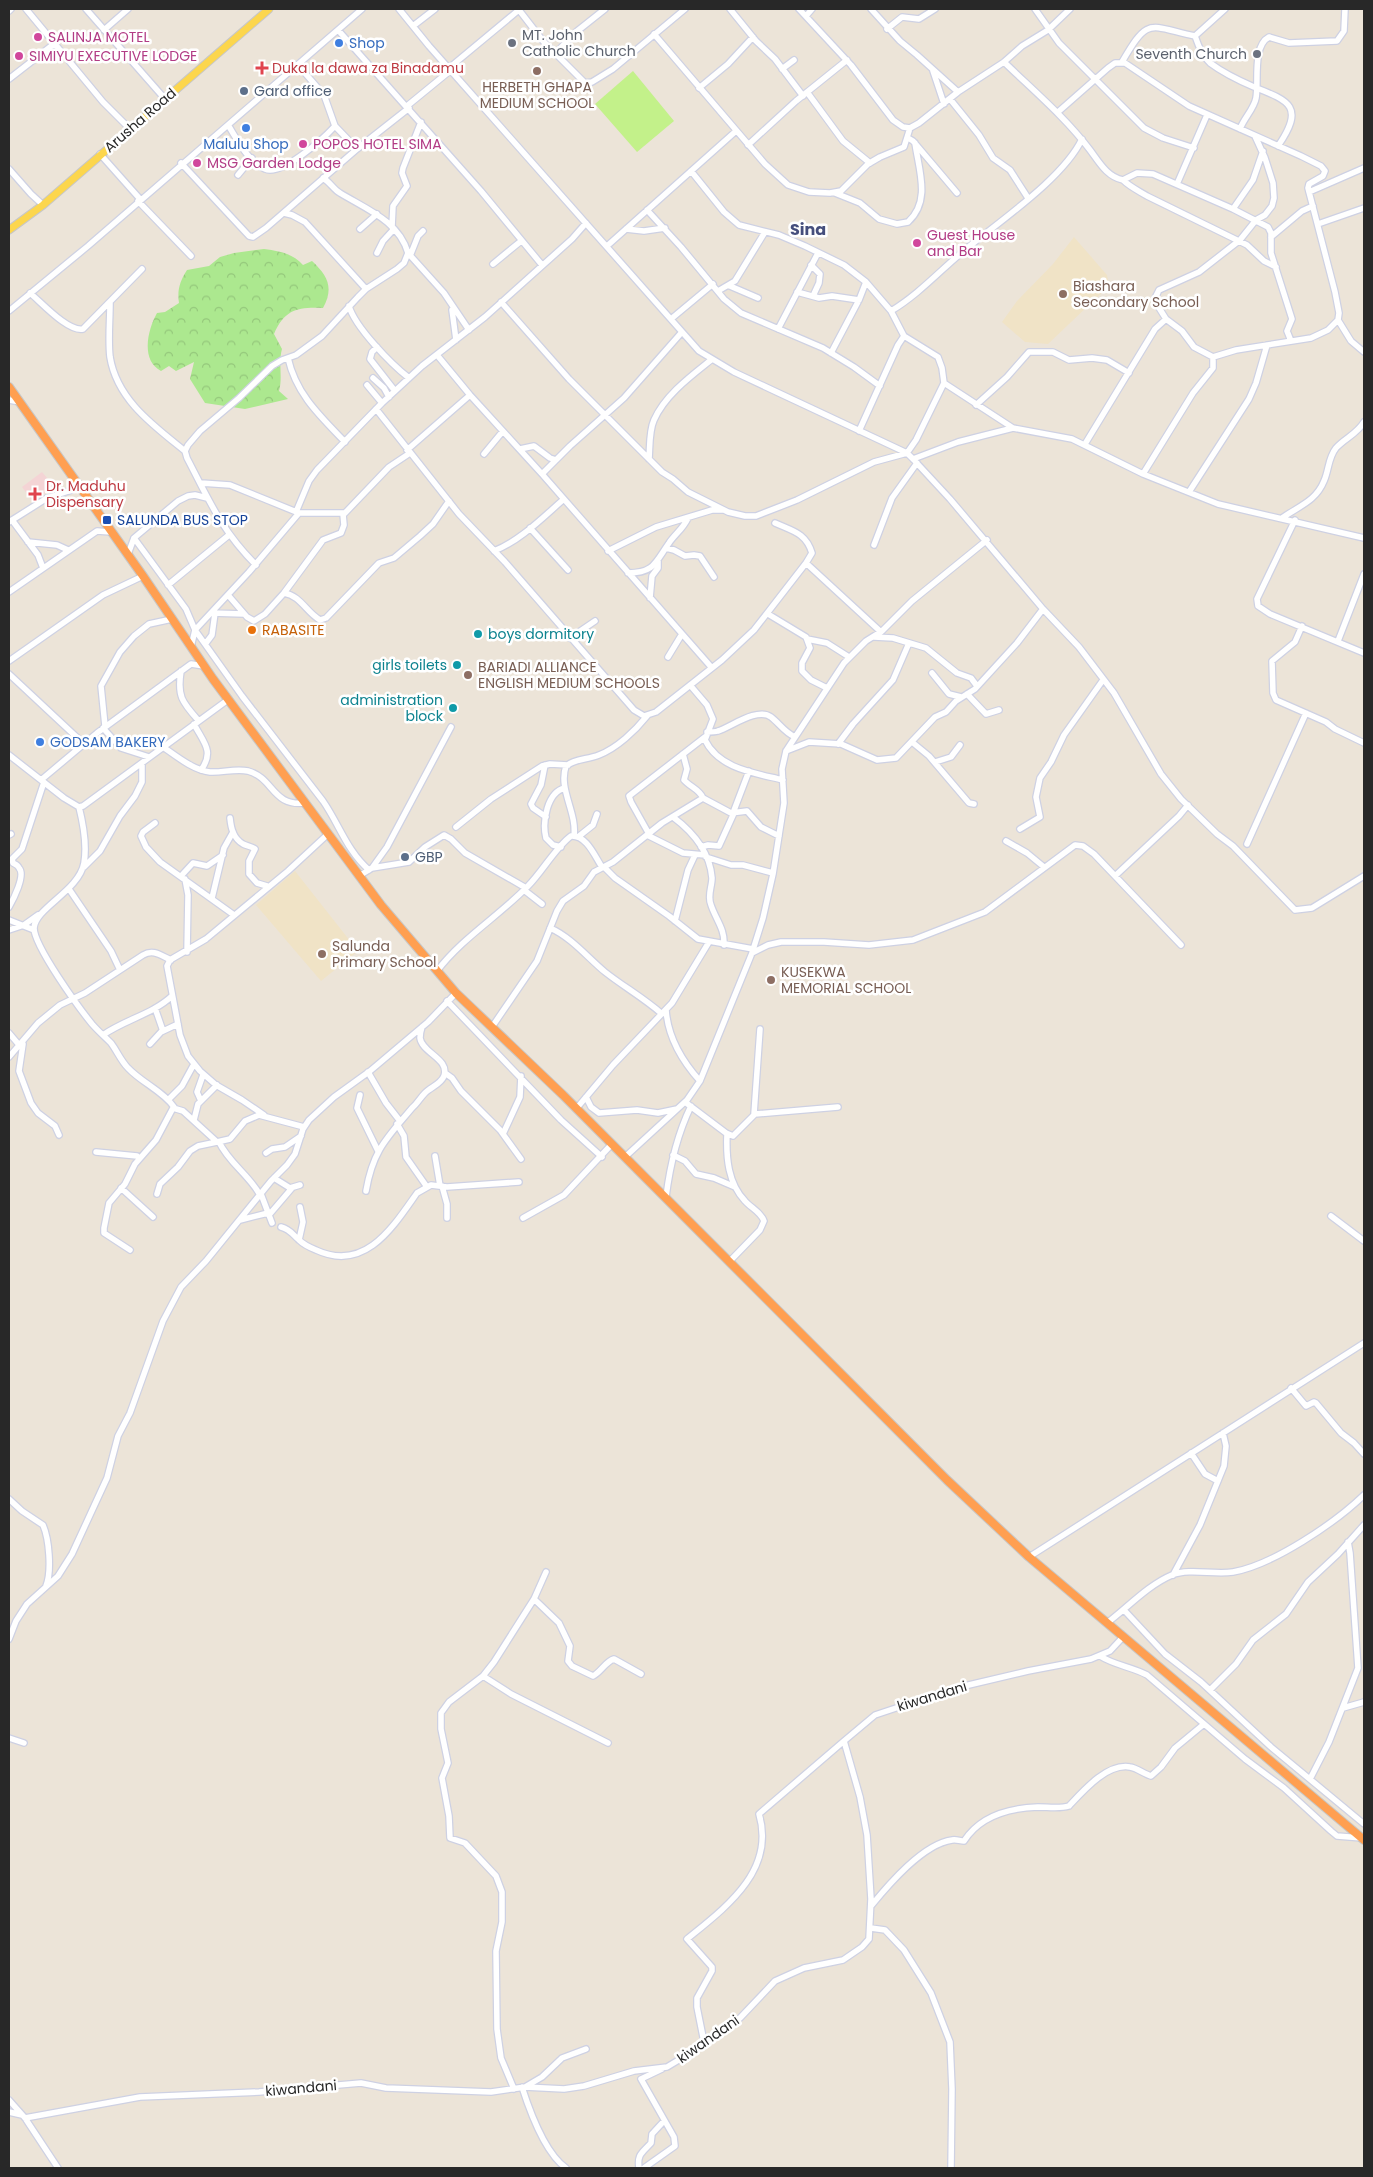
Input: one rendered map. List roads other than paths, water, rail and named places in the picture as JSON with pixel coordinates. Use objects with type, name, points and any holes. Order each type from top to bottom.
[{"type":"highway","points":[[9,387],[128,554],[204,666],[305,803],[359,876],[456,993],[666,1197],[947,1480],[1029,1557],[1363,1839]]},
{"type":"main road","name":"Arusha Road","points":[[9,230],[43,204],[269,9]]},
{"type":"street","points":[[26,9],[103,102],[130,129]]},
{"type":"street","points":[[86,9],[165,99]]},
{"type":"street","points":[[104,30],[128,9]]},
{"type":"street","points":[[9,311],[88,246],[362,9]]},
{"type":"street","points":[[399,9],[692,344],[711,360],[906,453],[915,461],[987,540],[1043,608],[1079,647],[1114,693],[1162,774],[1181,800],[1217,834],[1233,846],[1295,910],[1312,908],[1364,876]]},
{"type":"street","points":[[413,26],[435,9]]},
{"type":"street","points":[[555,54],[576,32],[605,9]]},
{"type":"street","points":[[181,164],[251,237],[258,234],[284,213],[356,149],[408,107],[520,10],[534,31],[555,54],[582,82],[588,83],[613,69],[685,9]]},
{"type":"street","points":[[730,9],[805,94],[843,141],[870,163]]},
{"type":"street","points":[[799,9],[847,60],[872,90],[893,120],[910,128]]},
{"type":"street","points":[[806,16],[812,9]]},
{"type":"street","points":[[871,9],[887,29],[958,92]]},
{"type":"street","points":[[887,29],[902,16],[919,19],[935,9]]},
{"type":"street","points":[[1035,9],[1048,30],[1144,128],[1163,138],[1194,148]]},
{"type":"street","points":[[835,193],[841,191],[870,163],[904,147],[910,128],[958,92],[1004,62],[1022,46],[1048,30],[1070,9]]},
{"type":"street","points":[[1195,36],[1225,9]]},
{"type":"street","points":[[1240,129],[1245,117],[1254,104],[1258,62],[1266,38],[1289,43],[1337,41],[1344,31],[1345,9]]},
{"type":"street","points":[[1058,112],[1112,65],[1122,62],[1140,34],[1152,27],[1163,27],[1195,36],[1211,63],[1257,88],[1281,97],[1286,101],[1291,112],[1290,126],[1278,146]]},
{"type":"street","points":[[338,30],[421,122],[542,266]]},
{"type":"street","points":[[654,34],[748,145],[788,185],[809,192],[835,193],[860,203],[879,219],[897,224],[908,222],[922,202],[915,143]]},
{"type":"street","points":[[699,88],[728,64],[753,37]]},
{"type":"street","points":[[9,79],[54,44]]},
{"type":"street","points":[[782,69],[794,60]]},
{"type":"street","points":[[748,145],[805,94],[847,60]]},
{"type":"street","points":[[1004,62],[1058,112],[1082,139],[1107,172],[1123,180],[1132,188],[1139,189],[1147,196],[1193,217],[1250,247],[1264,261],[1276,267]]},
{"type":"street","points":[[1122,62],[1174,98],[1207,115],[1313,162],[1325,171],[1323,176],[1309,184],[1309,192],[1338,306],[1338,320],[1351,340],[1364,352]]},
{"type":"street","points":[[298,65],[324,95],[335,126],[356,149]]},
{"type":"street","points":[[933,70],[944,104]]},
{"type":"street","points":[[950,99],[979,135],[994,158],[1010,170],[1028,198]]},
{"type":"street","points":[[1177,184],[1207,115]]},
{"type":"street","points":[[377,253],[393,228],[393,206],[407,186],[402,173],[403,168],[421,122]]},
{"type":"street","points":[[228,125],[243,148],[265,170],[276,170],[297,158],[335,126]]},
{"type":"street","points":[[607,246],[736,131]]},
{"type":"street","points":[[1255,136],[1272,182],[1274,198],[1269,210],[1256,220],[1238,242],[1199,272],[1158,291],[1156,303],[1166,319],[1182,331],[1194,347],[1213,357],[1236,350],[1317,336],[1334,325],[1338,320]]},
{"type":"street","points":[[908,138],[915,143],[957,194]]},
{"type":"street","points":[[891,311],[920,290],[1063,167],[1082,139]]},
{"type":"street","points":[[1233,209],[1253,180],[1266,142]]},
{"type":"street","points":[[100,154],[139,200],[191,256]]},
{"type":"street","points":[[238,175],[252,158]]},
{"type":"street","points":[[1309,192],[1364,168]]},
{"type":"street","points":[[9,169],[31,194],[43,204]]},
{"type":"street","points":[[501,302],[569,379],[665,475],[673,479],[688,492],[725,510],[745,516],[756,516],[797,500],[874,462],[906,453],[916,440],[944,383],[938,357],[904,336],[891,311],[866,282],[844,265],[779,235],[746,228],[732,220],[691,171]]},
{"type":"street","points":[[1123,180],[1138,174],[1149,173],[1233,209],[1268,227],[1271,237],[1270,248],[1292,319],[1287,331],[1291,342]]},
{"type":"street","points":[[323,178],[332,184],[339,193],[377,214],[393,228],[405,244],[409,255],[444,293],[468,330]]},
{"type":"street","points":[[1271,237],[1302,211],[1313,206]]},
{"type":"street","points":[[1318,224],[1364,208]]},
{"type":"street","points":[[647,210],[665,228],[724,299],[741,313],[832,353],[880,386]]},
{"type":"street","points":[[284,213],[305,222],[366,289]]},
{"type":"street","points":[[360,229],[377,214]]},
{"type":"street","points":[[191,647],[195,630],[256,565],[298,513],[309,481],[317,470],[409,378],[501,302],[572,239],[586,223]]},
{"type":"street","points":[[626,229],[665,228]]},
{"type":"street","points":[[185,451],[200,431],[240,398],[272,366],[306,349],[322,336],[366,289],[404,263],[418,236],[423,231]]},
{"type":"street","points":[[718,291],[730,286],[740,274],[766,232]]},
{"type":"street","points":[[492,264],[521,241]]},
{"type":"street","points":[[778,330],[818,253]]},
{"type":"street","points":[[811,265],[820,274],[813,296]]},
{"type":"street","points":[[30,293],[70,327],[78,330],[83,329],[142,269]]},
{"type":"street","points":[[832,353],[866,282]]},
{"type":"street","points":[[671,319],[713,284]]},
{"type":"street","points":[[730,286],[758,298]]},
{"type":"street","points":[[797,292],[819,298],[832,296],[859,300]]},
{"type":"street","points":[[110,303],[110,355],[118,383],[128,399],[141,414],[185,451],[207,498],[229,535],[256,565]]},
{"type":"street","points":[[349,306],[352,316],[393,364],[409,378]]},
{"type":"street","points":[[452,306],[456,340]]},
{"type":"street","points":[[1085,444],[1155,329],[1166,319]]},
{"type":"street","points":[[542,474],[624,398],[682,332]]},
{"type":"street","points":[[859,432],[904,336]]},
{"type":"street","points":[[1189,492],[1249,399],[1256,383],[1267,344]]},
{"type":"street","points":[[378,347],[372,352],[370,359],[395,392]]},
{"type":"street","points":[[976,406],[1007,378],[1029,352],[1053,352],[1071,360],[1092,358],[1107,360],[1129,373]]},
{"type":"street","points":[[437,355],[470,395],[520,449],[712,668]]},
{"type":"street","points":[[1143,474],[1193,393],[1213,368],[1213,357]]},
{"type":"street","points":[[288,358],[292,375],[305,398],[345,442]]},
{"type":"street","points":[[649,459],[651,432],[654,420],[660,410],[669,398],[711,360]]},
{"type":"street","points":[[373,378],[384,388],[389,397]]},
{"type":"street","points":[[944,383],[976,406],[1013,428],[1072,439],[1143,474],[1218,504],[1295,520],[1342,534],[1364,538]]},
{"type":"street","points":[[367,385],[382,403]]},
{"type":"street","points":[[201,484],[230,485],[298,513],[343,514],[390,467],[470,395]]},
{"type":"street","points":[[9,400],[20,402]]},
{"type":"street","points":[[376,409],[459,514],[634,710],[640,715],[647,716]]},
{"type":"street","points":[[1282,518],[1314,498],[1324,480],[1331,456],[1336,449],[1356,433],[1364,422]]},
{"type":"street","points":[[874,545],[892,498],[915,461],[958,442],[1013,428]]},
{"type":"street","points":[[484,454],[503,431]]},
{"type":"street","points":[[520,449],[534,446],[550,458],[556,460]]},
{"type":"street","points":[[43,568],[38,556],[10,521],[47,498],[81,488]]},
{"type":"street","points":[[128,554],[134,538],[184,498],[195,495],[207,498]]},
{"type":"street","points":[[494,551],[510,544],[564,499]]},
{"type":"street","points":[[284,593],[297,598],[316,618],[320,620],[326,618],[378,563],[394,558],[420,536],[450,501]]},
{"type":"street","points":[[608,551],[640,534],[712,510],[725,510]]},
{"type":"street","points":[[228,595],[244,614],[251,620],[257,620],[284,593],[323,540],[341,533],[344,525],[343,514]]},
{"type":"street","points":[[628,573],[645,571],[658,561],[688,518]]},
{"type":"street","points":[[1295,520],[1259,595],[1257,603],[1260,609],[1364,653]]},
{"type":"street","points":[[775,523],[798,533],[808,542],[812,553],[768,614],[754,630],[712,668],[656,712],[647,716],[638,727],[599,755],[573,761],[568,765],[563,774],[576,836],[586,843],[603,867],[690,934],[709,942],[752,951],[781,942],[869,945],[914,940],[976,917],[1070,848],[1080,845],[1094,854],[1181,945]]},
{"type":"street","points":[[530,528],[568,570]]},
{"type":"street","points":[[9,592],[97,531],[111,532]]},
{"type":"street","points":[[168,585],[229,535]]},
{"type":"street","points":[[134,538],[186,609],[195,630],[242,696],[318,794],[332,815],[350,849],[370,869]]},
{"type":"street","points":[[625,1157],[693,1094],[700,1081],[752,951],[763,918],[773,873],[784,803],[782,761],[794,737],[805,725],[827,688],[850,657],[881,632],[912,601],[987,540]]},
{"type":"street","points":[[28,542],[56,545],[68,550]]},
{"type":"street","points":[[666,548],[685,556],[700,556],[714,577]]},
{"type":"street","points":[[650,598],[652,576],[658,568],[658,561]]},
{"type":"street","points":[[806,562],[881,632]]},
{"type":"street","points":[[1338,641],[1364,574]]},
{"type":"street","points":[[9,661],[103,595],[143,576]]},
{"type":"street","points":[[786,752],[809,742],[838,744],[850,747],[870,758],[884,761],[896,758],[935,717],[946,712],[977,686],[1017,643],[1043,608]]},
{"type":"street","points":[[213,613],[244,614]]},
{"type":"street","points":[[206,643],[212,635],[213,613]]},
{"type":"street","points":[[768,614],[807,639],[828,643],[850,657]]},
{"type":"street","points":[[149,757],[121,748],[104,727],[100,691],[106,675],[120,652],[134,636],[149,624],[172,619]]},
{"type":"street","points":[[570,638],[595,621]]},
{"type":"street","points":[[1302,626],[1296,642],[1272,661],[1271,674],[1276,700],[1364,742]]},
{"type":"street","points":[[668,657],[682,634]]},
{"type":"street","points":[[874,636],[893,638],[933,652],[958,673],[971,678],[977,686]]},
{"type":"street","points":[[807,639],[810,648],[802,663],[802,671],[811,680],[827,688]]},
{"type":"street","points":[[838,744],[853,724],[893,680],[909,643]]},
{"type":"street","points":[[9,907],[18,888],[22,873],[12,859],[22,849],[43,781],[104,727],[181,671],[191,664],[204,666]]},
{"type":"street","points":[[181,671],[179,692],[196,722],[208,752],[207,760],[201,770]]},
{"type":"street","points":[[932,673],[949,694],[965,696],[986,714],[999,710]]},
{"type":"street","points":[[9,674],[84,744]]},
{"type":"street","points":[[1020,829],[1040,817],[1036,797],[1040,778],[1048,768],[1064,736],[1103,680]]},
{"type":"street","points":[[690,685],[706,706],[713,719],[712,725],[706,735],[630,796],[631,802],[648,834],[683,853],[706,856],[731,865],[743,865],[773,873]]},
{"type":"street","points":[[79,807],[91,801],[229,698]]},
{"type":"street","points":[[1247,844],[1306,713]]},
{"type":"street","points":[[706,735],[720,731],[753,716],[765,715],[771,717],[783,730],[794,737]]},
{"type":"street","points":[[359,876],[370,869],[387,847],[451,727]]},
{"type":"street","points":[[706,735],[712,752],[724,763],[784,780]]},
{"type":"street","points":[[912,742],[919,746],[935,762],[969,803],[974,804]]},
{"type":"street","points":[[935,762],[951,756],[960,745]]},
{"type":"street","points":[[162,747],[201,770],[248,771],[261,778],[285,802],[305,803]]},
{"type":"street","points":[[683,754],[687,769],[684,780],[700,792],[703,798],[733,813],[747,811],[761,827],[779,836]]},
{"type":"street","points":[[9,755],[64,798],[79,807],[83,826],[85,856],[82,868]]},
{"type":"street","points":[[9,930],[24,925],[40,914],[68,889],[82,868],[100,851],[142,782],[142,763]]},
{"type":"street","points":[[456,827],[499,794],[545,765],[568,765]]},
{"type":"street","points":[[545,765],[541,785],[531,804],[533,808],[546,817]]},
{"type":"street","points":[[701,847],[708,845],[719,846],[749,771]]},
{"type":"street","points":[[561,847],[553,844],[546,838],[546,817],[554,794],[565,788]]},
{"type":"street","points":[[492,1027],[537,961],[562,901],[584,886],[594,872],[625,853],[648,834],[703,798]]},
{"type":"street","points":[[1115,876],[1179,816],[1188,805]]},
{"type":"street","points":[[436,971],[460,946],[500,913],[525,889],[569,838],[576,836],[593,825],[597,814]]},
{"type":"street","points":[[674,817],[694,835],[706,856],[712,878],[710,902],[716,918],[723,928],[724,945]]},
{"type":"street","points":[[230,818],[233,832],[241,843],[255,849],[249,862],[249,874],[257,883],[267,886]]},
{"type":"street","points":[[154,823],[143,832],[142,840],[160,862],[234,915]]},
{"type":"street","points":[[212,898],[226,843],[233,832]]},
{"type":"street","points":[[304,1127],[264,1115],[203,1075],[188,1056],[178,1024],[166,970],[168,962],[186,952],[234,915],[267,886],[288,871],[328,834]]},
{"type":"street","points":[[370,869],[409,862],[425,847],[444,835],[451,839],[465,853],[525,889],[542,904]]},
{"type":"street","points":[[1006,841],[1035,858],[1044,867]]},
{"type":"street","points":[[186,952],[188,895],[183,878],[192,863],[207,866],[223,855]]},
{"type":"street","points":[[675,921],[688,870],[695,855]]},
{"type":"street","points":[[68,889],[111,951],[120,970]]},
{"type":"street","points":[[40,914],[34,930],[39,946],[72,998],[130,1070],[174,1107],[183,1110],[218,1142],[228,1158],[249,1179],[260,1194],[272,1223]]},
{"type":"street","points":[[9,920],[34,930]]},
{"type":"street","points":[[550,928],[562,935],[622,985],[664,1012],[674,1042],[691,1071],[700,1081]]},
{"type":"street","points":[[576,1109],[613,1064],[664,1012],[684,984],[709,942]]},
{"type":"street","points":[[9,1057],[46,1016],[150,951],[171,960]]},
{"type":"street","points":[[9,1639],[11,1626],[27,1604],[64,1568],[95,1506],[107,1478],[118,1436],[130,1413],[163,1321],[181,1287],[295,1154],[304,1127],[309,1120],[334,1097],[368,1072],[422,1027],[456,993]]},
{"type":"street","points":[[103,1036],[114,1028],[155,1008],[172,996]]},
{"type":"street","points":[[447,1002],[521,1076],[561,1120],[602,1157]]},
{"type":"street","points":[[155,1008],[163,1031]]},
{"type":"street","points":[[150,1044],[163,1031],[178,1024]]},
{"type":"street","points":[[422,1027],[420,1039],[422,1043],[441,1062],[445,1073],[452,1078],[461,1091],[503,1134],[508,1144],[521,1159]]},
{"type":"street","points":[[685,1102],[728,1134],[736,1135],[754,1114],[760,1029]]},
{"type":"street","points":[[9,1033],[21,1044]]},
{"type":"street","points":[[21,1044],[19,1071],[31,1103],[38,1113],[55,1126],[59,1135]]},
{"type":"street","points":[[168,1100],[182,1086],[194,1064]]},
{"type":"street","points":[[368,1072],[386,1104],[399,1122],[404,1136],[406,1157],[427,1187]]},
{"type":"street","points":[[366,1191],[378,1151],[399,1122],[424,1094],[440,1083],[445,1073]]},
{"type":"street","points":[[201,1101],[197,1092],[203,1075]]},
{"type":"street","points":[[503,1134],[520,1097],[521,1076]]},
{"type":"street","points":[[194,1120],[196,1108],[217,1085]]},
{"type":"street","points":[[360,1095],[357,1108],[378,1151]]},
{"type":"street","points":[[586,1097],[591,1107],[599,1112],[637,1110],[658,1112],[678,1109]]},
{"type":"street","points":[[666,1197],[673,1155],[680,1130],[691,1106]]},
{"type":"street","points":[[130,1250],[104,1233],[104,1222],[109,1203],[121,1188],[132,1168],[156,1140],[169,1112],[174,1107]]},
{"type":"street","points":[[754,1114],[838,1107]]},
{"type":"street","points":[[157,1194],[160,1184],[178,1167],[190,1151],[198,1146],[230,1139],[245,1121],[259,1115],[264,1115]]},
{"type":"street","points":[[728,1134],[728,1161],[734,1187],[746,1202],[763,1217],[764,1221],[760,1230],[729,1262]]},
{"type":"street","points":[[266,1153],[272,1149],[285,1147],[301,1136]]},
{"type":"street","points":[[523,1218],[564,1195],[602,1157],[611,1145]]},
{"type":"street","points":[[96,1152],[137,1156],[144,1154]]},
{"type":"street","points":[[673,1155],[685,1161],[696,1174],[714,1178],[734,1187]]},
{"type":"street","points":[[132,1168],[133,1160],[137,1156]]},
{"type":"street","points":[[435,1156],[447,1204],[447,1218]]},
{"type":"street","points":[[274,1178],[292,1188]]},
{"type":"street","points":[[281,1227],[291,1231],[299,1240],[315,1250],[331,1254],[365,1252],[380,1241],[417,1194],[427,1187],[519,1182]]},
{"type":"street","points":[[240,1220],[268,1214],[292,1188],[300,1185]]},
{"type":"street","points":[[121,1188],[153,1217]]},
{"type":"street","points":[[299,1240],[303,1222],[300,1207]]},
{"type":"street","points":[[1331,1216],[1364,1241]]},
{"type":"street","points":[[1029,1557],[1364,1342]]},
{"type":"street","points":[[1291,1388],[1306,1406],[1314,1402],[1316,1403],[1341,1433],[1354,1442],[1364,1454]]},
{"type":"street","points":[[1173,1575],[1189,1548],[1226,1459],[1226,1446],[1222,1433]]},
{"type":"street","points":[[1191,1453],[1205,1474],[1218,1481]]},
{"type":"street","points":[[1107,1623],[1155,1585],[1173,1575],[1215,1574],[1248,1569],[1302,1542],[1364,1495]]},
{"type":"street","points":[[9,1499],[22,1511],[40,1522],[45,1529],[50,1574],[46,1587]]},
{"type":"street","points":[[1210,1690],[1236,1664],[1253,1640],[1286,1614],[1308,1582],[1364,1525]]},
{"type":"street","points":[[1310,1779],[1329,1742],[1343,1708],[1355,1676],[1358,1660],[1352,1607],[1348,1542]]},
{"type":"street","points":[[514,2089],[501,2058],[497,2029],[496,1960],[502,1922],[502,1892],[496,1876],[465,1843],[450,1838],[449,1816],[442,1778],[448,1763],[441,1729],[441,1713],[449,1702],[483,1676],[534,1599],[546,1572]]},
{"type":"street","points":[[534,1599],[559,1623],[570,1646],[568,1661],[572,1666],[593,1676],[599,1673],[610,1660],[614,1660],[641,1674]]},
{"type":"street","points":[[1124,1610],[1154,1644],[1210,1690],[1246,1725],[1364,1824]]},
{"type":"street","name":"kiwandani","points":[[23,2116],[140,2097],[259,2092],[361,2083],[386,2088],[481,2092],[524,2087],[553,2089],[584,2086],[634,2071],[667,2067],[740,2018],[775,1981],[804,1968],[842,1960],[862,1947],[869,1939],[871,1906],[867,1834],[860,1797],[844,1741],[875,1714],[985,1680],[1091,1659],[1110,1651],[1123,1637]]},
{"type":"street","points":[[1100,1656],[1112,1663],[1130,1667],[1147,1675],[1245,1760],[1284,1788],[1338,1836],[1363,1839]]},
{"type":"street","points":[[483,1676],[510,1694],[608,1743]]},
{"type":"street","points":[[1343,1708],[1364,1702]]},
{"type":"street","points":[[871,1906],[890,1884],[926,1851],[953,1840],[964,1841],[968,1833],[979,1823],[1016,1808],[1069,1806],[1094,1780],[1120,1766],[1131,1767],[1151,1776],[1161,1767],[1174,1748],[1204,1724]]},
{"type":"street","points":[[9,1738],[24,1743]]},
{"type":"street","points":[[704,2042],[697,1998],[712,1972],[712,1967],[687,1939],[727,1906],[743,1888],[755,1869],[762,1845],[763,1828],[759,1814],[844,1741]]},
{"type":"street","points":[[871,1928],[885,1930],[904,1950],[931,1993],[950,2042],[952,2089],[951,2168]]},
{"type":"street","points":[[566,2168],[554,2156],[532,2116],[524,2087],[542,2077],[562,2058],[586,2048]]},
{"type":"street","points":[[644,2168],[674,2148],[674,2137],[641,2079],[667,2067]]},
{"type":"street","points":[[9,2100],[23,2116],[58,2168]]},
{"type":"street","points":[[9,2112],[23,2116]]},
{"type":"street","points":[[639,2168],[638,2157],[640,2153],[649,2146],[652,2134],[664,2120]]},
{"type":"place","name":"SALINJA MOTEL","points":[[38,37]]},
{"type":"place","name":"Shop","points":[[339,43]]},
{"type":"place","name":"MT. John Catholic Church","points":[[512,43]]},
{"type":"place","name":"Seventh Church","points":[[1257,54]]},
{"type":"place","name":"SIMIYU EXECUTIVE LODGE","points":[[19,56]]},
{"type":"place","name":"Duka la dawa za Binadamu","points":[[262,68]]},
{"type":"place","name":"HERBETH GHAPA MEDIUM SCHOOL","points":[[537,71]]},
{"type":"place","name":"Gard office","points":[[244,91]]},
{"type":"place","name":"Malulu Shop","points":[[246,128]]},
{"type":"place","name":"POPOS HOTEL SIMA","points":[[303,144]]},
{"type":"place","name":"MSG Garden Lodge","points":[[197,163]]},
{"type":"place","name":"Guest House and Bar","points":[[917,243]]},
{"type":"place","name":"Biashara Secondary School","points":[[1063,294]]},
{"type":"place","name":"Dr. Maduhu Dispensary","points":[[35,494]]},
{"type":"place","name":"SALUNDA BUS STOP","points":[[107,520]]},
{"type":"place","name":"RABASITE","points":[[252,630]]},
{"type":"place","name":"boys dormitory","points":[[478,634]]},
{"type":"place","name":"girls toilets","points":[[457,665]]},
{"type":"place","name":"BARIADI ALLIANCE ENGLISH MEDIUM SCHOOLS","points":[[468,675]]},
{"type":"place","name":"administration block","points":[[453,708]]},
{"type":"place","name":"GODSAM BAKERY","points":[[40,742]]},
{"type":"place","name":"GBP","points":[[405,857]]},
{"type":"place","name":"Salunda Primary School","points":[[322,954]]},
{"type":"place","name":"KUSEKWA MEMORIAL SCHOOL","points":[[771,980]]},
{"type":"district","name":"Sina","points":[[808,229]]}]
